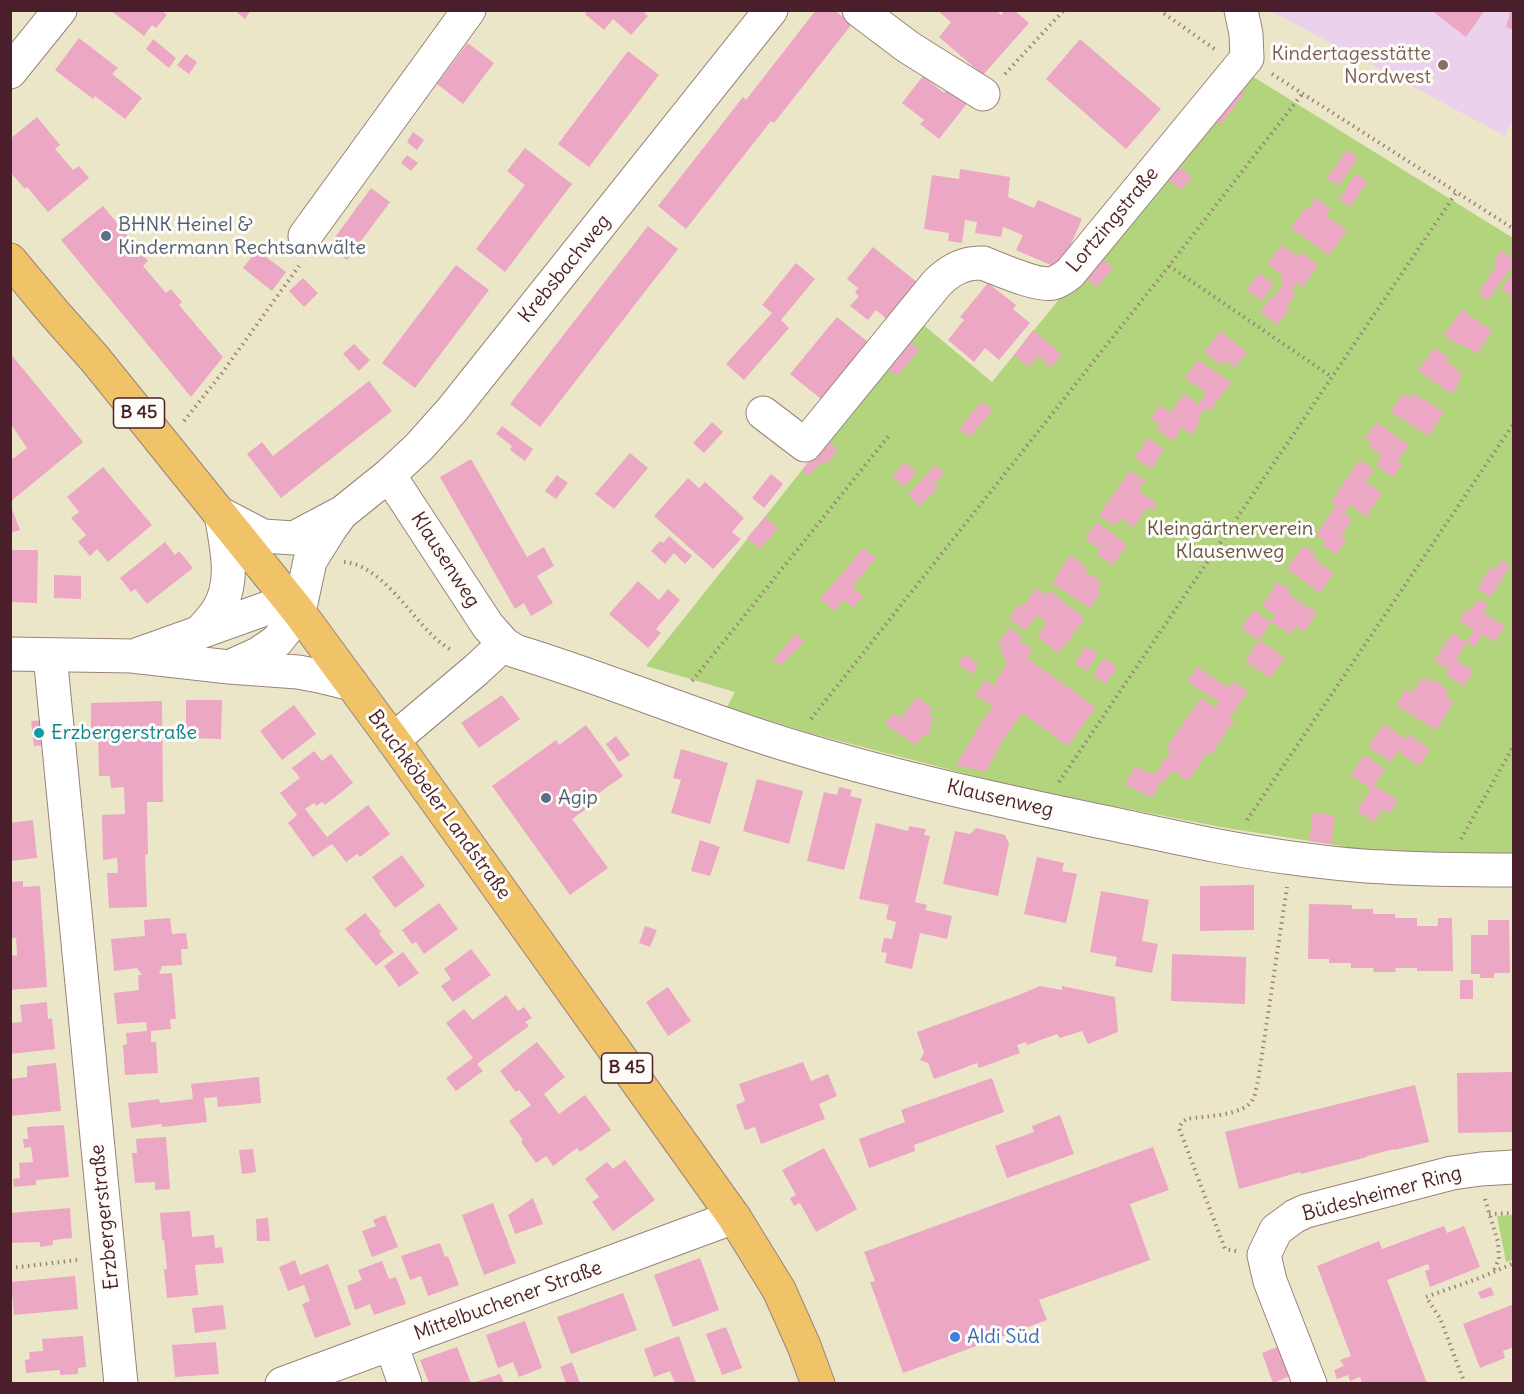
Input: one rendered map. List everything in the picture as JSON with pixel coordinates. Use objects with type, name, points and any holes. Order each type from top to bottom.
[{"type":"main road","name":"Bruchköbeler Landstraße","points":[[10,260],[95,359],[221,514],[299,612],[393,740],[734,1217],[779,1290],[818,1383]]},
{"type":"street","points":[[10,72],[60,10]]},
{"type":"street","points":[[305,236],[469,10]]},
{"type":"street","name":"Krebsbachweg","points":[[221,514],[263,536],[294,538],[343,512],[389,475],[419,447],[452,410],[771,10]]},
{"type":"street","points":[[859,10],[908,47],[991,87]]},
{"type":"street","points":[[1241,10],[1247,58]]},
{"type":"street","name":"Lortzingstraße","points":[[764,413],[805,445],[948,272],[975,262],[1036,282],[1047,284],[1063,279],[1079,263],[1247,58]]},
{"type":"street","name":"Klausenweg","points":[[389,475],[488,626],[504,644],[514,651],[790,746],[967,793],[1229,848],[1291,858],[1382,867],[1514,870]]},
{"type":"street","name":"Krebsbachweg","points":[[299,612],[310,561],[343,512]]},
{"type":"street","points":[[200,632],[218,609],[229,577],[221,514]]},
{"type":"street","points":[[132,656],[276,605],[295,608],[299,612],[277,641],[258,654],[229,667]]},
{"type":"street","points":[[393,740],[504,644]]},
{"type":"street","points":[[10,654],[132,656],[298,672],[352,684]]},
{"type":"street","name":"Erzbergerstraße","points":[[50,656],[121,1383]]},
{"type":"street","name":"Büdesheimer Ring","points":[[1264,1256],[1276,1230],[1306,1211],[1452,1173],[1514,1167]]},
{"type":"street","name":"Mittelbuchener Straße","points":[[282,1383],[734,1217]]},
{"type":"street","points":[[1264,1256],[1270,1281],[1310,1383]]},
{"type":"street","points":[[391,1344],[405,1383]]},
{"type":"path","points":[[991,87],[1064,10]]},
{"type":"path","points":[[1159,10],[1221,53],[1247,58],[1514,229]]},
{"type":"path","points":[[790,746],[1302,94]]},
{"type":"path","points":[[1041,809],[1456,193]]},
{"type":"path","points":[[165,446],[222,373],[313,246],[305,236]]},
{"type":"path","points":[[1169,266],[1332,377]]},
{"type":"path","points":[[1229,848],[1514,423]]},
{"type":"path","points":[[672,706],[891,433]]},
{"type":"path","points":[[310,561],[350,563],[370,573],[399,597],[431,635],[476,670]]},
{"type":"path","points":[[1444,870],[1514,745]]},
{"type":"path","points":[[1264,1256],[1225,1249],[1179,1128],[1187,1119],[1234,1112],[1253,1101],[1291,858]]},
{"type":"path","points":[[1494,1270],[1499,1258],[1498,1242],[1489,1212],[1514,1213]]},
{"type":"path","points":[[10,1268],[109,1257]]},
{"type":"path","points":[[1465,1383],[1440,1318],[1426,1297],[1514,1263]]},
{"type":"shaded area","name":"Kindertagesstätte Nordwest","points":[[1271,11],[1513,11],[1513,119],[1505,136]]},
{"type":"green space","name":"Kleingärtnerverein Klausenweg","points":[[1244,71],[1513,238],[1513,858],[1387,853],[1226,828],[1020,788],[809,733],[727,707],[735,692],[646,666],[920,322],[992,382]]},
{"type":"green space","points":[[1513,1215],[1513,1260],[1506,1262],[1497,1216]]},
{"type":"building","points":[[110,10],[161,10],[167,15],[156,28],[152,25],[144,36]]},
{"type":"building","points":[[234,10],[251,10],[245,19]]},
{"type":"building","points":[[588,10],[642,10],[648,16],[631,35],[613,19],[604,30],[585,14]]},
{"type":"building","points":[[816,10],[834,10],[852,24],[774,123],[771,121],[686,229],[658,206],[743,97],[746,100]]},
{"type":"building","points":[[937,10],[996,10],[1001,15],[1005,10],[1014,10],[1029,23],[983,75],[939,37],[951,22]]},
{"type":"building","points":[[1431,10],[1485,10],[1466,37]]},
{"type":"building","points":[[1511,10],[1514,10],[1514,30],[1506,27]]},
{"type":"building","points":[[79,38],[118,68],[112,74],[142,98],[125,119],[95,96],[93,99],[55,70]]},
{"type":"building","points":[[153,39],[176,58],[169,68],[146,49]]},
{"type":"building","points":[[1080,39],[1161,109],[1126,149],[1046,79]]},
{"type":"building","points":[[468,43],[494,63],[463,104],[437,84]]},
{"type":"building","points":[[628,51],[659,75],[589,167],[558,144]]},
{"type":"building","points":[[186,54],[197,62],[189,74],[177,65]]},
{"type":"building","points":[[923,76],[944,93],[950,86],[969,101],[939,139],[920,124],[924,120],[902,103]]},
{"type":"building","points":[[1233,84],[1245,93],[1220,125],[1208,116]]},
{"type":"building","points":[[37,117],[60,145],[55,149],[73,170],[79,166],[89,178],[48,212],[27,187],[25,189],[10,172],[10,139]]},
{"type":"building","points":[[413,132],[424,140],[417,150],[407,142]]},
{"type":"building","points":[[525,148],[572,184],[505,272],[476,249],[525,185],[507,171]]},
{"type":"building","points":[[1347,150],[1358,158],[1339,186],[1327,178]]},
{"type":"building","points":[[407,155],[418,163],[411,171],[401,163]]},
{"type":"building","points":[[1172,161],[1192,177],[1181,190],[1161,174]]},
{"type":"building","points":[[960,169],[1010,177],[1008,197],[1034,208],[1038,200],[1082,219],[1060,269],[1016,250],[1023,235],[1003,227],[1001,237],[975,233],[977,222],[965,220],[962,243],[948,241],[949,233],[924,229],[932,175],[959,179]]},
{"type":"building","points":[[1356,174],[1368,182],[1350,207],[1339,199]]},
{"type":"building","points":[[371,188],[390,202],[347,260],[328,247]]},
{"type":"building","points":[[1316,198],[1331,209],[1326,216],[1347,230],[1329,255],[1291,228],[1306,207],[1308,209]]},
{"type":"building","points":[[103,206],[148,261],[143,266],[166,293],[171,289],[182,302],[179,305],[223,357],[191,397],[61,240]]},
{"type":"building","points":[[648,226],[678,249],[540,427],[510,404]]},
{"type":"building","points":[[1282,245],[1297,256],[1300,252],[1318,265],[1303,287],[1297,282],[1291,291],[1296,294],[1287,306],[1290,308],[1278,325],[1260,312],[1272,295],[1274,297],[1284,284],[1280,281],[1283,275],[1267,264]]},
{"type":"building","points":[[873,247],[918,283],[888,320],[876,310],[868,320],[850,306],[859,296],[855,293],[858,288],[847,279]]},
{"type":"building","points":[[257,250],[286,272],[272,291],[243,268]]},
{"type":"building","points":[[1501,251],[1514,259],[1514,263],[1488,300],[1478,293],[1497,265],[1493,262]]},
{"type":"building","points":[[1096,254],[1113,268],[1097,287],[1080,273]]},
{"type":"building","points":[[796,263],[815,279],[781,320],[789,328],[744,380],[726,364],[772,313],[762,305]]},
{"type":"building","points":[[456,265],[489,290],[415,388],[382,363]]},
{"type":"building","points":[[1514,271],[1514,297],[1501,289]]},
{"type":"building","points":[[1259,273],[1274,284],[1261,301],[1247,290]]},
{"type":"building","points":[[303,278],[318,293],[304,307],[289,291]]},
{"type":"building","points":[[988,283],[1016,305],[1013,309],[1030,323],[999,360],[985,348],[974,362],[948,340],[964,320],[960,317]]},
{"type":"building","points":[[1462,310],[1492,331],[1477,354],[1444,335]]},
{"type":"building","points":[[837,317],[873,346],[826,403],[790,374]]},
{"type":"building","points":[[1033,330],[1062,354],[1051,367],[1038,356],[1029,367],[1014,355]]},
{"type":"building","points":[[1220,331],[1247,352],[1235,367],[1225,360],[1221,365],[1204,352]]},
{"type":"building","points":[[906,339],[919,350],[897,376],[884,366]]},
{"type":"building","points":[[354,344],[370,360],[359,371],[343,354]]},
{"type":"building","points":[[1434,348],[1449,358],[1447,362],[1462,373],[1452,394],[1418,371]]},
{"type":"building","points":[[10,353],[83,442],[10,502],[10,461],[27,448],[10,423]]},
{"type":"building","points":[[1198,360],[1231,382],[1210,411],[1205,409],[1197,419],[1201,422],[1192,435],[1182,427],[1173,441],[1157,430],[1161,425],[1151,418],[1160,405],[1171,413],[1184,394],[1198,404],[1207,393],[1185,378]]},
{"type":"building","points":[[369,381],[392,411],[281,498],[247,454],[262,442],[273,456]]},
{"type":"building","points":[[1413,393],[1444,412],[1429,436],[1391,412],[1402,394],[1410,398]]},
{"type":"building","points":[[981,402],[993,410],[970,437],[959,429]]},
{"type":"building","points":[[712,422],[723,432],[704,453],[693,443]]},
{"type":"building","points":[[1376,422],[1409,445],[1397,462],[1402,465],[1393,477],[1376,465],[1382,456],[1369,447],[1372,443],[1365,438]]},
{"type":"building","points":[[502,426],[533,449],[525,461],[510,450],[512,446],[496,434]]},
{"type":"building","points":[[1148,438],[1164,449],[1152,469],[1135,458]]},
{"type":"building","points":[[827,440],[838,450],[826,464],[822,461],[809,476],[802,470]]},
{"type":"building","points":[[630,453],[648,468],[614,509],[595,494]]},
{"type":"building","points":[[471,459],[527,557],[544,547],[554,566],[537,576],[553,603],[531,616],[524,603],[515,609],[440,477]]},
{"type":"building","points":[[1359,460],[1374,469],[1366,482],[1382,493],[1366,517],[1350,505],[1344,514],[1352,519],[1341,536],[1347,539],[1337,554],[1323,546],[1326,542],[1316,535],[1336,505],[1331,502]]},
{"type":"building","points":[[905,462],[917,473],[904,487],[892,476]]},
{"type":"building","points":[[935,465],[944,473],[934,483],[938,487],[920,506],[908,495]]},
{"type":"building","points":[[103,467],[152,525],[108,562],[97,549],[90,556],[78,542],[86,535],[71,518],[79,512],[67,497]]},
{"type":"building","points":[[1130,471],[1145,480],[1138,491],[1157,503],[1152,511],[1147,507],[1134,527],[1120,518],[1115,526],[1099,515]]},
{"type":"building","points":[[771,474],[783,484],[764,508],[752,498]]},
{"type":"building","points":[[557,475],[568,483],[556,499],[545,491]]},
{"type":"building","points":[[688,478],[699,488],[705,482],[744,518],[732,532],[741,539],[713,569],[654,516]]},
{"type":"building","points":[[10,504],[20,530],[10,533]]},
{"type":"building","points":[[765,517],[778,528],[760,549],[747,538]]},
{"type":"building","points":[[1097,522],[1127,544],[1113,565],[1097,554],[1100,549],[1085,539]]},
{"type":"building","points":[[669,536],[692,556],[685,564],[674,553],[665,564],[651,551],[660,541],[663,543]]},
{"type":"building","points":[[165,542],[175,555],[179,551],[193,568],[147,604],[135,589],[131,592],[120,578]]},
{"type":"building","points":[[1303,546],[1316,554],[1313,558],[1334,573],[1320,593],[1287,569]]},
{"type":"building","points":[[863,548],[876,558],[852,587],[863,596],[853,608],[844,600],[834,611],[820,598]]},
{"type":"building","points":[[10,550],[38,550],[37,603],[10,602]]},
{"type":"building","points":[[1070,555],[1087,567],[1084,571],[1102,582],[1097,589],[1101,592],[1090,608],[1052,583]]},
{"type":"building","points":[[1501,560],[1510,566],[1491,597],[1477,589],[1490,567],[1495,570]]},
{"type":"building","points":[[54,575],[81,576],[81,599],[54,598]]},
{"type":"building","points":[[638,581],[659,600],[668,589],[680,600],[656,629],[661,633],[648,648],[609,614]]},
{"type":"building","points":[[1277,582],[1291,591],[1289,595],[1317,613],[1304,632],[1296,626],[1290,634],[1271,622],[1275,615],[1262,606]]},
{"type":"building","points":[[1036,588],[1045,595],[1048,590],[1085,618],[1059,653],[1037,637],[1047,623],[1037,615],[1025,630],[1009,618],[1019,604],[1023,606]]},
{"type":"building","points":[[1478,599],[1488,604],[1483,613],[1505,626],[1495,642],[1482,634],[1475,647],[1467,642],[1474,630],[1459,621],[1467,608],[1471,610]]},
{"type":"building","points":[[1253,610],[1271,622],[1259,640],[1241,629]]},
{"type":"building","points":[[1010,627],[1022,637],[1019,640],[1033,651],[1027,658],[1096,707],[1068,746],[1022,713],[1003,740],[986,772],[956,765],[993,706],[975,694],[986,680],[994,686],[998,680],[996,679],[1007,664],[1003,661],[1006,656],[1000,651],[1003,647],[998,643]]},
{"type":"building","points":[[1452,633],[1467,642],[1456,660],[1474,671],[1464,686],[1446,675],[1449,670],[1434,661]]},
{"type":"building","points":[[796,634],[804,641],[781,666],[773,660]]},
{"type":"building","points":[[1259,640],[1285,657],[1270,678],[1245,661]]},
{"type":"building","points":[[1086,646],[1098,654],[1087,671],[1075,663]]},
{"type":"building","points":[[965,654],[979,665],[972,674],[958,664]]},
{"type":"building","points":[[1104,658],[1117,667],[1106,684],[1093,675]]},
{"type":"building","points":[[1197,667],[1229,688],[1232,681],[1248,691],[1230,717],[1234,720],[1211,755],[1207,753],[1188,781],[1173,770],[1164,782],[1161,780],[1153,798],[1125,785],[1135,766],[1154,775],[1171,751],[1166,748],[1201,698],[1216,708],[1219,702],[1187,681]]},
{"type":"building","points":[[1423,677],[1430,682],[1432,679],[1448,690],[1445,696],[1454,702],[1436,730],[1396,705],[1406,689],[1412,693]]},
{"type":"building","points":[[502,695],[520,719],[479,748],[461,723]]},
{"type":"building","points":[[917,697],[933,709],[929,714],[934,718],[929,725],[933,729],[927,736],[924,734],[916,745],[885,724],[893,713],[901,718]]},
{"type":"building","points":[[186,700],[222,700],[221,739],[186,738]]},
{"type":"building","points":[[162,701],[163,802],[147,802],[148,854],[145,855],[147,907],[109,908],[107,873],[118,873],[117,858],[103,860],[102,815],[125,814],[124,787],[111,788],[110,776],[99,776],[98,731],[91,731],[91,703]]},
{"type":"building","points":[[294,705],[316,734],[282,760],[260,731]]},
{"type":"building","name":"Erzbergerstraße","points":[[44,720],[46,745],[34,746],[31,721]]},
{"type":"building","points":[[1384,724],[1406,739],[1410,735],[1430,749],[1419,766],[1398,751],[1391,762],[1368,747]]},
{"type":"building","points":[[586,725],[623,776],[596,795],[599,800],[572,819],[608,868],[570,895],[492,786],[556,740],[559,745]]},
{"type":"building","points":[[616,736],[630,755],[619,762],[606,744]]},
{"type":"building","points":[[681,749],[728,763],[710,824],[671,813],[681,780],[673,778]]},
{"type":"building","points":[[314,751],[322,761],[331,754],[353,783],[325,805],[322,802],[316,806],[314,803],[305,809],[327,837],[368,805],[390,834],[360,857],[357,854],[346,862],[332,844],[313,857],[288,823],[297,815],[280,793],[300,778],[292,768]]},
{"type":"building","points":[[1364,755],[1385,769],[1374,785],[1398,800],[1390,813],[1383,809],[1374,822],[1357,811],[1371,789],[1351,775]]},
{"type":"building","points":[[757,779],[803,791],[789,844],[743,831]]},
{"type":"building","points":[[839,787],[852,790],[850,796],[862,799],[844,870],[807,861],[824,792],[837,795]]},
{"type":"building","points":[[1313,813],[1335,815],[1331,844],[1309,841]]},
{"type":"building","points":[[33,820],[37,858],[10,861],[10,823]]},
{"type":"building","points":[[876,823],[908,831],[909,826],[926,829],[924,835],[930,836],[915,902],[927,905],[925,910],[952,916],[947,939],[920,933],[912,969],[885,963],[887,953],[881,952],[884,938],[892,939],[896,922],[886,919],[889,905],[859,899]]},
{"type":"building","points":[[976,828],[1005,835],[1009,844],[998,896],[943,884],[955,831],[970,834]]},
{"type":"building","points":[[700,840],[720,847],[710,876],[691,871]]},
{"type":"building","points":[[402,855],[425,886],[395,908],[372,877]]},
{"type":"building","points":[[1037,857],[1064,863],[1062,871],[1077,874],[1066,923],[1024,914]]},
{"type":"building","points":[[23,881],[23,887],[40,886],[47,987],[10,990],[10,956],[17,955],[16,938],[10,938],[11,882]]},
{"type":"building","points":[[1254,885],[1254,930],[1200,931],[1200,886]]},
{"type":"building","points":[[1101,891],[1149,900],[1142,941],[1158,944],[1152,973],[1115,966],[1117,957],[1090,952]]},
{"type":"building","points":[[439,903],[458,929],[424,954],[416,942],[412,944],[402,930]]},
{"type":"building","points":[[1309,904],[1352,905],[1352,909],[1373,909],[1373,914],[1395,914],[1395,918],[1417,918],[1417,926],[1438,926],[1438,918],[1452,918],[1453,971],[1417,971],[1417,968],[1395,968],[1396,972],[1374,972],[1373,968],[1351,968],[1351,963],[1329,963],[1329,959],[1308,959]]},
{"type":"building","points":[[365,913],[394,952],[376,966],[345,929]]},
{"type":"building","points":[[170,918],[172,934],[186,933],[188,949],[181,949],[182,965],[162,966],[159,974],[172,973],[176,1019],[170,1019],[171,1029],[151,1031],[151,1042],[156,1042],[158,1073],[125,1075],[123,1045],[127,1044],[126,1033],[147,1031],[146,1022],[117,1024],[114,993],[139,990],[138,975],[142,975],[137,968],[114,971],[111,939],[145,936],[144,920]]},
{"type":"building","points":[[1488,920],[1509,920],[1510,973],[1494,973],[1494,978],[1480,978],[1480,974],[1471,974],[1471,935],[1488,935]]},
{"type":"building","points":[[645,926],[657,930],[650,947],[639,943]]},
{"type":"building","points":[[471,949],[491,975],[453,1002],[441,986],[451,979],[444,969]]},
{"type":"building","points":[[403,952],[419,973],[399,987],[384,966]]},
{"type":"building","points":[[1172,954],[1246,957],[1245,1004],[1171,1001]]},
{"type":"building","points":[[1460,980],[1473,980],[1473,999],[1460,999]]},
{"type":"building","points":[[1040,986],[1062,990],[1062,986],[1115,997],[1118,1032],[1088,1044],[1082,1031],[1060,1038],[1057,1034],[1027,1045],[1026,1042],[1017,1045],[1020,1053],[979,1068],[977,1063],[934,1079],[928,1063],[920,1060],[924,1053],[917,1032]]},
{"type":"building","points":[[668,987],[691,1021],[668,1036],[646,1002]]},
{"type":"building","points":[[506,995],[518,1011],[524,1007],[532,1018],[525,1022],[529,1026],[477,1064],[483,1071],[456,1091],[446,1078],[473,1058],[446,1023],[464,1009],[473,1020]]},
{"type":"building","points":[[47,1002],[48,1019],[52,1018],[55,1049],[10,1054],[10,1023],[22,1022],[20,1005]]},
{"type":"building","points":[[537,1042],[565,1077],[544,1094],[559,1114],[585,1095],[611,1130],[580,1152],[577,1148],[553,1166],[546,1156],[536,1163],[509,1121],[531,1105],[519,1090],[516,1092],[500,1071]]},
{"type":"building","points":[[803,1062],[811,1081],[828,1074],[837,1096],[819,1104],[825,1119],[761,1144],[755,1127],[745,1130],[736,1105],[745,1101],[739,1084]]},
{"type":"building","points":[[56,1063],[61,1111],[10,1116],[11,1079],[27,1077],[27,1066]]},
{"type":"building","points":[[1514,1072],[1514,1132],[1458,1133],[1457,1073]]},
{"type":"building","points":[[259,1077],[261,1103],[218,1107],[217,1097],[204,1098],[207,1122],[131,1128],[128,1103],[159,1099],[160,1103],[193,1099],[191,1084]]},
{"type":"building","points":[[992,1078],[1004,1112],[914,1145],[915,1151],[869,1168],[859,1139],[905,1122],[901,1110]]},
{"type":"building","points":[[1415,1085],[1429,1142],[1301,1174],[1300,1172],[1239,1189],[1225,1132]]},
{"type":"building","points":[[1060,1115],[1074,1154],[1007,1178],[995,1146],[1034,1132],[1032,1126]]},
{"type":"building","points":[[64,1125],[69,1177],[36,1180],[36,1185],[14,1187],[13,1179],[20,1178],[19,1163],[33,1162],[31,1147],[24,1148],[23,1139],[28,1139],[27,1127]]},
{"type":"building","points":[[166,1137],[170,1189],[155,1190],[155,1182],[135,1183],[132,1153],[137,1153],[136,1139]]},
{"type":"building","points":[[1153,1147],[1169,1190],[1130,1204],[1150,1260],[1039,1300],[1047,1320],[903,1373],[870,1282],[875,1281],[864,1252]]},
{"type":"building","points":[[824,1148],[857,1209],[816,1232],[800,1203],[794,1206],[790,1198],[796,1195],[782,1170]]},
{"type":"building","points":[[253,1149],[256,1172],[242,1174],[239,1150]]},
{"type":"building","points":[[625,1160],[655,1200],[613,1231],[592,1202],[599,1197],[585,1179],[607,1162],[613,1169]]},
{"type":"building","points":[[533,1198],[543,1224],[515,1234],[508,1215]]},
{"type":"building","points":[[493,1203],[516,1263],[484,1275],[462,1215]]},
{"type":"building","points":[[70,1208],[72,1238],[53,1240],[53,1245],[40,1247],[40,1242],[10,1243],[10,1213]]},
{"type":"building","points":[[190,1211],[192,1237],[214,1235],[215,1248],[222,1247],[224,1263],[195,1265],[198,1295],[167,1298],[164,1269],[167,1269],[160,1213]]},
{"type":"building","points":[[385,1215],[398,1247],[372,1257],[362,1231],[376,1226],[373,1220]]},
{"type":"building","points":[[268,1218],[270,1241],[257,1241],[256,1219]]},
{"type":"building","points":[[1444,1226],[1447,1233],[1464,1226],[1480,1267],[1430,1287],[1425,1271],[1430,1269],[1428,1264],[1387,1280],[1427,1383],[1362,1383],[1360,1377],[1350,1381],[1348,1375],[1337,1379],[1334,1370],[1344,1366],[1340,1360],[1351,1356],[1317,1266],[1379,1241],[1382,1249]]},
{"type":"building","points":[[440,1243],[445,1257],[448,1256],[459,1285],[428,1296],[421,1276],[410,1280],[401,1256]]},
{"type":"building","points":[[700,1258],[719,1310],[673,1327],[654,1275]]},
{"type":"building","points":[[295,1260],[300,1275],[328,1264],[351,1325],[315,1338],[302,1304],[310,1301],[304,1285],[288,1291],[279,1267]]},
{"type":"building","points":[[382,1261],[389,1279],[396,1277],[406,1304],[374,1315],[370,1304],[355,1310],[347,1286],[362,1280],[358,1270]]},
{"type":"building","points":[[75,1276],[78,1309],[14,1315],[11,1282]]},
{"type":"building","points":[[1491,1287],[1494,1295],[1481,1299],[1478,1292]]},
{"type":"building","points":[[623,1293],[637,1330],[571,1354],[557,1317]]},
{"type":"building","points":[[1514,1304],[1514,1347],[1503,1351],[1505,1358],[1480,1368],[1463,1324]]},
{"type":"building","points":[[223,1305],[226,1329],[195,1333],[192,1308]]},
{"type":"building","points":[[525,1321],[542,1368],[519,1377],[513,1362],[498,1368],[486,1335]]},
{"type":"building","points":[[726,1327],[742,1368],[722,1375],[706,1334]]},
{"type":"building","points":[[83,1336],[86,1367],[78,1368],[78,1374],[60,1375],[60,1370],[26,1373],[25,1360],[30,1359],[29,1352],[43,1351],[42,1339]]},
{"type":"building","points":[[679,1336],[696,1383],[675,1383],[670,1371],[654,1377],[644,1349]]},
{"type":"building","points":[[216,1342],[219,1374],[175,1377],[172,1345]]},
{"type":"building","points":[[1285,1344],[1296,1374],[1273,1383],[1262,1353]]},
{"type":"building","points":[[457,1347],[471,1383],[429,1383],[420,1360]]},
{"type":"building","points":[[572,1362],[580,1383],[566,1383],[560,1367]]},
{"type":"building","points":[[500,1374],[504,1383],[473,1383]]},
{"type":"place","name":"Kindertagesstätte Nordwest","points":[[1443,65]]},
{"type":"place","name":"BHNK Heinel & Kindermann Rechtsanwälte","points":[[106,236]]},
{"type":"place","name":"Erzbergerstraße","points":[[39,733]]},
{"type":"place","name":"Agip","points":[[546,798]]},
{"type":"place","name":"Aldi Süd","points":[[955,1337]]}]
